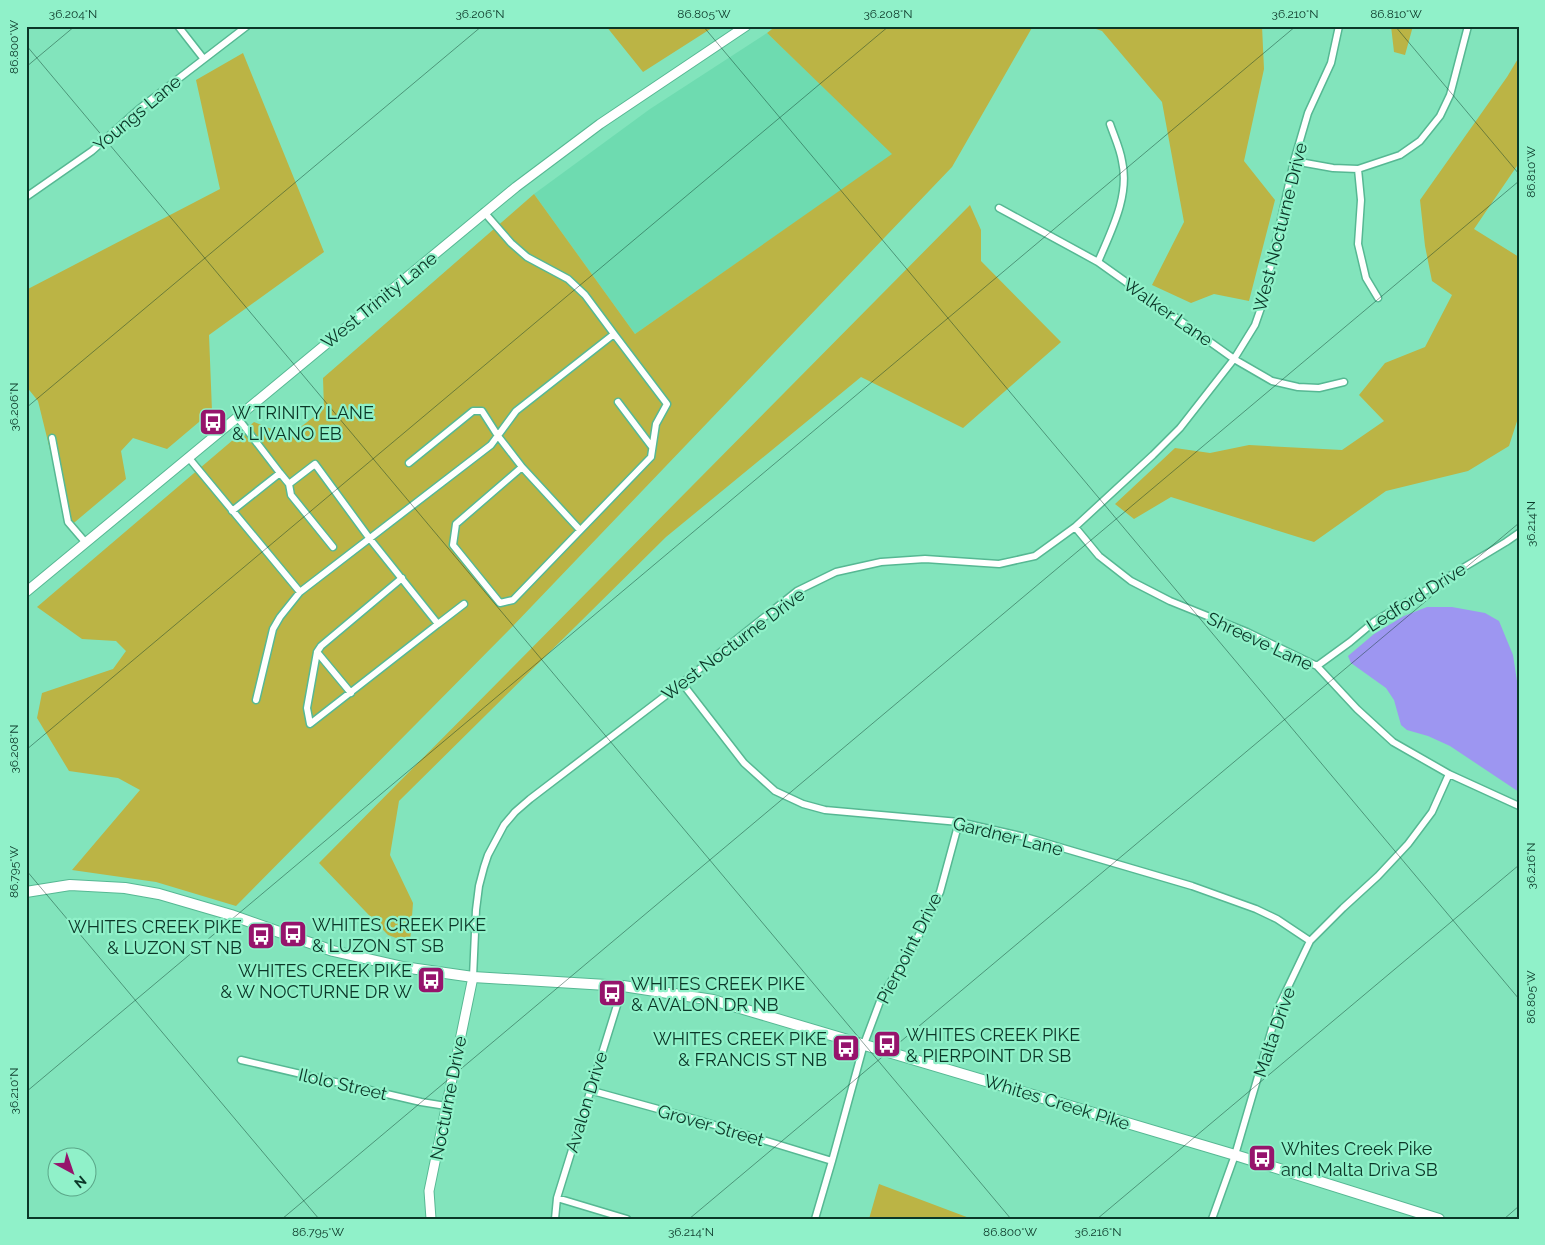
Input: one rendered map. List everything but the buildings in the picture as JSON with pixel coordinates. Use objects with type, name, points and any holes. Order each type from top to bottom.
[{"type":"main road","name":"West Trinity Lane","points":[[26,592],[484,212],[600,124],[746,26]]},
{"type":"main road","name":"Whites Creek Pike","points":[[26,892],[70,885],[125,888],[159,894],[231,915],[333,952],[403,967],[473,977],[622,986],[713,1000],[1235,1155],[1438,1219]]},
{"type":"main road","name":"Nocturne Drive","points":[[431,1219],[430,1191],[473,977]]},
{"type":"street","points":[[178,26],[203,58]]},
{"type":"street","name":"Youngs Lane","points":[[26,197],[92,151],[139,109],[246,26]]},
{"type":"street","name":"West Nocturne Drive","points":[[473,977],[476,910],[479,886],[488,855],[504,825],[515,812],[560,775],[682,683],[797,591],[836,572],[882,562],[925,559],[998,564],[1035,556],[1076,527],[1180,428],[1234,359],[1255,325],[1262,305],[1294,161],[1308,114],[1331,63],[1338,26]]},
{"type":"street","points":[[1294,161],[1333,168],[1358,169],[1400,155],[1420,141],[1440,116],[1450,96],[1468,26]]},
{"type":"street","points":[[1098,262],[1115,223],[1124,187],[1122,161],[1110,124]]},
{"type":"street","points":[[1358,169],[1361,200],[1358,244],[1366,278],[1378,298]]},
{"type":"street","name":"Walker Lane","points":[[999,208],[1098,262],[1234,359],[1272,382],[1298,387],[1319,388],[1344,382]]},
{"type":"street","points":[[484,212],[511,243],[527,257],[568,278],[585,295],[667,404],[656,424],[651,458],[513,600],[500,603],[452,545],[453,534],[456,524],[522,467]]},
{"type":"street","points":[[256,700],[273,629],[300,592],[492,445],[516,411],[614,334]]},
{"type":"street","points":[[618,402],[652,447]]},
{"type":"street","points":[[409,463],[473,411],[482,411],[498,436],[522,467],[580,530]]},
{"type":"street","points":[[237,417],[289,484],[291,495],[332,547]]},
{"type":"street","points":[[52,438],[68,522],[86,543]]},
{"type":"street","points":[[188,458],[300,592]]},
{"type":"street","points":[[289,484],[315,464],[438,624]]},
{"type":"street","points":[[232,511],[280,473]]},
{"type":"street","name":"Shreeve Lane","points":[[1076,527],[1099,556],[1130,581],[1247,632],[1317,666],[1357,709],[1393,742],[1449,774],[1519,806]]},
{"type":"street","name":"Ledford Drive","points":[[1317,666],[1375,621],[1519,533]]},
{"type":"street","points":[[402,578],[321,646],[317,652],[307,708],[310,724],[464,604]]},
{"type":"street","points":[[317,652],[351,693]]},
{"type":"street","name":"Gardner Lane","points":[[682,683],[744,763],[775,790],[803,804],[825,810],[959,822],[1025,837],[1200,889],[1256,909],[1277,919],[1310,941]]},
{"type":"street","name":"Malta Drive","points":[[1212,1219],[1235,1155],[1278,1008],[1310,941],[1378,876],[1408,844],[1432,812],[1449,774]]},
{"type":"street","name":"Pierpoint Drive","points":[[815,1219],[864,1044],[882,996],[916,941],[940,892],[959,822]]},
{"type":"street","name":"Avalon Drive","points":[[555,1219],[557,1198],[622,986]]},
{"type":"street","name":"Ilolo Street","points":[[241,1060],[421,1102],[446,1106]]},
{"type":"street","name":"Grover Street","points":[[589,1090],[698,1120],[832,1161]]},
{"type":"street","points":[[557,1198],[627,1219]]},
{"type":"shaded area","points":[[606,26],[715,26],[643,72]]},
{"type":"shaded area","points":[[776,26],[1033,26],[952,167],[511,628],[236,906],[156,882],[72,870],[140,790],[118,778],[69,771],[37,718],[42,693],[113,669],[126,651],[116,641],[82,639],[37,607],[254,422],[289,436],[324,409],[323,378],[534,194],[635,334],[892,154],[767,33]]},
{"type":"shaded area","points":[[1087,26],[1262,26],[1264,69],[1244,161],[1275,200],[1249,301],[1214,294],[1191,303],[1152,285],[1184,222],[1162,102],[1102,31]]},
{"type":"shaded area","points":[[1391,26],[1413,26],[1405,55],[1394,52]]},
{"type":"shaded area","points":[[767,33],[893,154],[635,334],[534,194],[650,109]]},
{"type":"shaded area","points":[[243,53],[324,252],[209,335],[212,411],[167,449],[133,438],[121,451],[126,479],[69,527],[38,401],[26,386],[26,290],[220,189],[196,80]]},
{"type":"shaded area","points":[[1519,57],[1519,163],[1474,229],[1519,257],[1519,415],[1509,446],[1468,471],[1386,491],[1314,542],[1171,497],[1134,519],[1115,504],[1175,448],[1210,453],[1249,445],[1342,450],[1384,421],[1359,395],[1385,363],[1425,347],[1452,295],[1432,281],[1425,246],[1420,200],[1507,77]]},
{"type":"shaded area","points":[[970,205],[981,230],[981,261],[1061,342],[963,428],[861,377],[666,537],[399,801],[390,855],[413,903],[410,943],[388,935],[319,863]]},
{"type":"shaded area","points":[[1427,607],[1452,607],[1485,613],[1499,621],[1513,655],[1519,694],[1519,792],[1450,746],[1428,736],[1407,730],[1401,725],[1394,700],[1386,688],[1351,663],[1348,656],[1374,634],[1404,616]]},
{"type":"shaded area","points":[[879,1184],[972,1219],[869,1219]]},
{"type":"place","name":"W TRINITY LANE & LIVANO EB","points":[[213,422]]},
{"type":"place","name":"WHITES CREEK PIKE & LUZON ST SB","points":[[293,934]]},
{"type":"place","name":"WHITES CREEK PIKE & LUZON ST NB","points":[[261,936]]},
{"type":"place","name":"WHITES CREEK PIKE & W NOCTURNE DR W","points":[[431,980]]},
{"type":"place","name":"WHITES CREEK PIKE & AVALON DR NB","points":[[612,993]]},
{"type":"place","name":"WHITES CREEK PIKE & PIERPOINT DR SB","points":[[887,1044]]},
{"type":"place","name":"WHITES CREEK PIKE & FRANCIS ST NB","points":[[846,1048]]},
{"type":"place","name":"Whites Creek Pike and Malta Driva SB","points":[[1262,1158]]}]
